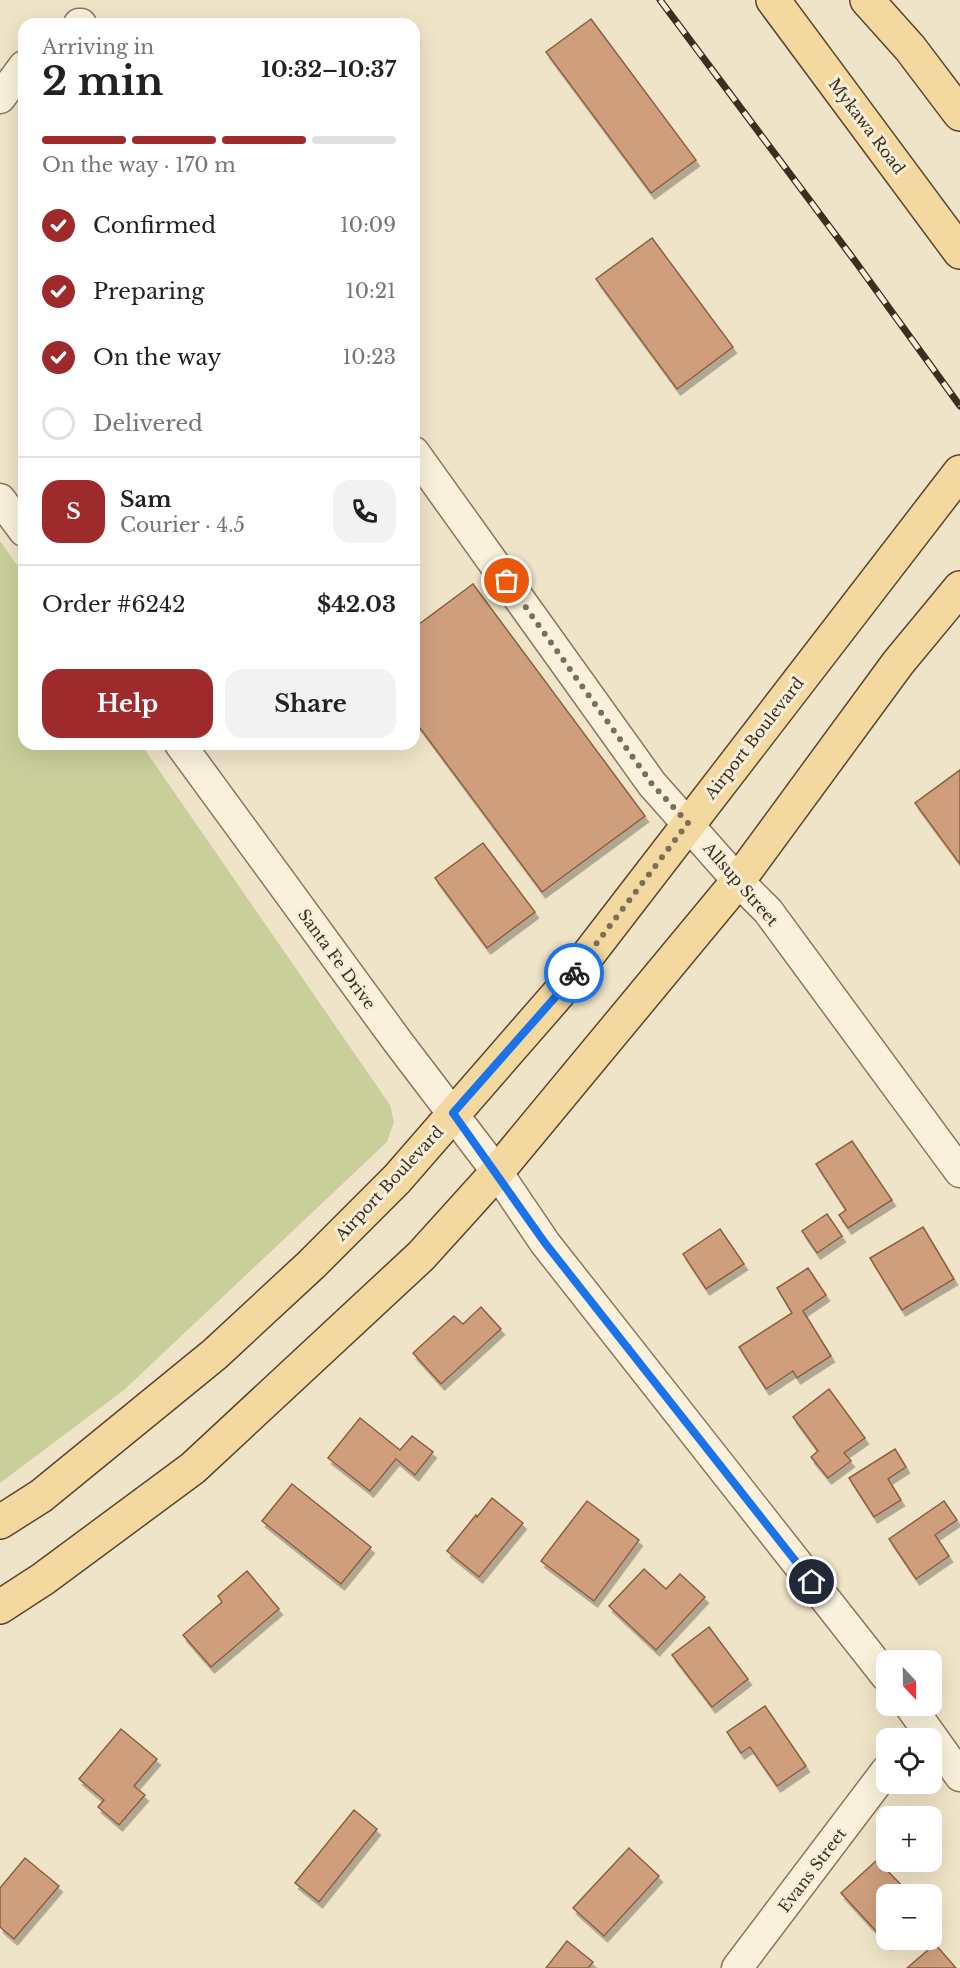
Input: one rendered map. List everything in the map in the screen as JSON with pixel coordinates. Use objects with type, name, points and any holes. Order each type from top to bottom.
[{"type":"main road","name":"Mykawa Road","points":[[773,0],[960,252]]},
{"type":"main road","points":[[867,0],[910,48],[960,114]]},
{"type":"main road","name":"Airport Boulevard","points":[[0,1522],[41,1496],[214,1354],[312,1264],[397,1179],[558,994],[960,472]]},
{"type":"main road","points":[[0,1607],[43,1580],[193,1468],[420,1256],[496,1172],[738,881],[898,663],[960,590]]},
{"type":"street","points":[[0,98],[18,74]]},
{"type":"street","name":"Allsup Street","points":[[420,460],[652,784],[738,881],[768,911],[960,1172]]},
{"type":"street","points":[[0,499],[18,523]]},
{"type":"street","name":"Santa Fe Drive","points":[[184,750],[398,1042],[453,1113],[545,1243],[876,1663]]},
{"type":"street","points":[[915,1722],[960,1776]]},
{"type":"street","name":"Evans Street","points":[[737,1968],[876,1784]]},
{"type":"green space","points":[[0,541],[18,566],[18,750],[145,750],[390,1105],[394,1122],[387,1142],[124,1390],[0,1483]]},
{"type":"building","points":[[591,19],[696,160],[651,193],[546,52]]},
{"type":"building","points":[[652,238],[733,347],[677,389],[596,279]]},
{"type":"building","points":[[473,584],[645,816],[542,892],[420,728],[420,624]]},
{"type":"building","points":[[960,770],[960,864],[915,803]]},
{"type":"building","points":[[483,843],[535,912],[487,948],[435,878]]},
{"type":"building","points":[[852,1141],[892,1200],[848,1228],[839,1215],[846,1210],[816,1164]]},
{"type":"building","points":[[827,1214],[842,1236],[817,1253],[802,1231]]},
{"type":"building","points":[[923,1227],[954,1279],[902,1310],[870,1258]]},
{"type":"building","points":[[720,1229],[744,1264],[706,1289],[683,1254]]},
{"type":"building","points":[[808,1268],[826,1295],[803,1311],[831,1356],[797,1378],[793,1371],[766,1389],[739,1347],[792,1313],[777,1288]]},
{"type":"building","points":[[481,1307],[501,1329],[441,1384],[413,1353],[454,1316],[463,1324]]},
{"type":"building","points":[[829,1389],[865,1438],[844,1453],[851,1461],[828,1478],[811,1457],[818,1451],[793,1417]]},
{"type":"building","points":[[360,1418],[400,1450],[412,1436],[433,1452],[415,1475],[396,1459],[370,1491],[328,1458]]},
{"type":"building","points":[[895,1449],[906,1467],[888,1479],[901,1500],[874,1517],[849,1478]]},
{"type":"building","points":[[292,1484],[371,1547],[341,1584],[262,1521]]},
{"type":"building","points":[[492,1498],[523,1523],[479,1577],[447,1551]]},
{"type":"building","points":[[587,1501],[639,1540],[594,1601],[541,1561]]},
{"type":"building","points":[[944,1501],[957,1520],[935,1535],[949,1556],[916,1579],[889,1539]]},
{"type":"building","points":[[644,1569],[666,1589],[680,1574],[705,1597],[656,1650],[609,1606]]},
{"type":"building","points":[[247,1571],[279,1609],[211,1667],[183,1635],[222,1602],[218,1596]]},
{"type":"building","points":[[709,1627],[748,1679],[712,1707],[672,1655]]},
{"type":"building","points":[[765,1706],[806,1766],[777,1786],[750,1747],[741,1753],[727,1732]]},
{"type":"building","points":[[121,1729],[157,1759],[134,1786],[145,1795],[119,1825],[98,1807],[104,1800],[79,1779]]},
{"type":"building","points":[[354,1810],[377,1829],[319,1902],[295,1883]]},
{"type":"building","points":[[629,1848],[659,1876],[604,1936],[573,1908]]},
{"type":"building","points":[[25,1858],[59,1886],[14,1939],[0,1927],[0,1888]]},
{"type":"building","points":[[876,1861],[876,1872],[889,1872],[900,1884],[876,1884],[876,1931],[841,1893]]},
{"type":"building","points":[[567,1941],[593,1962],[588,1968],[546,1968]]},
{"type":"building","points":[[928,1950],[940,1950],[956,1968],[907,1968]]},
{"type":"railway","points":[[660,0],[960,406]]},
{"type":"way so far","points":[[507,581],[652,784],[688,823],[574,973]]},
{"type":"route","points":[[574,973],[453,1113],[545,1243],[812,1582]]}]
